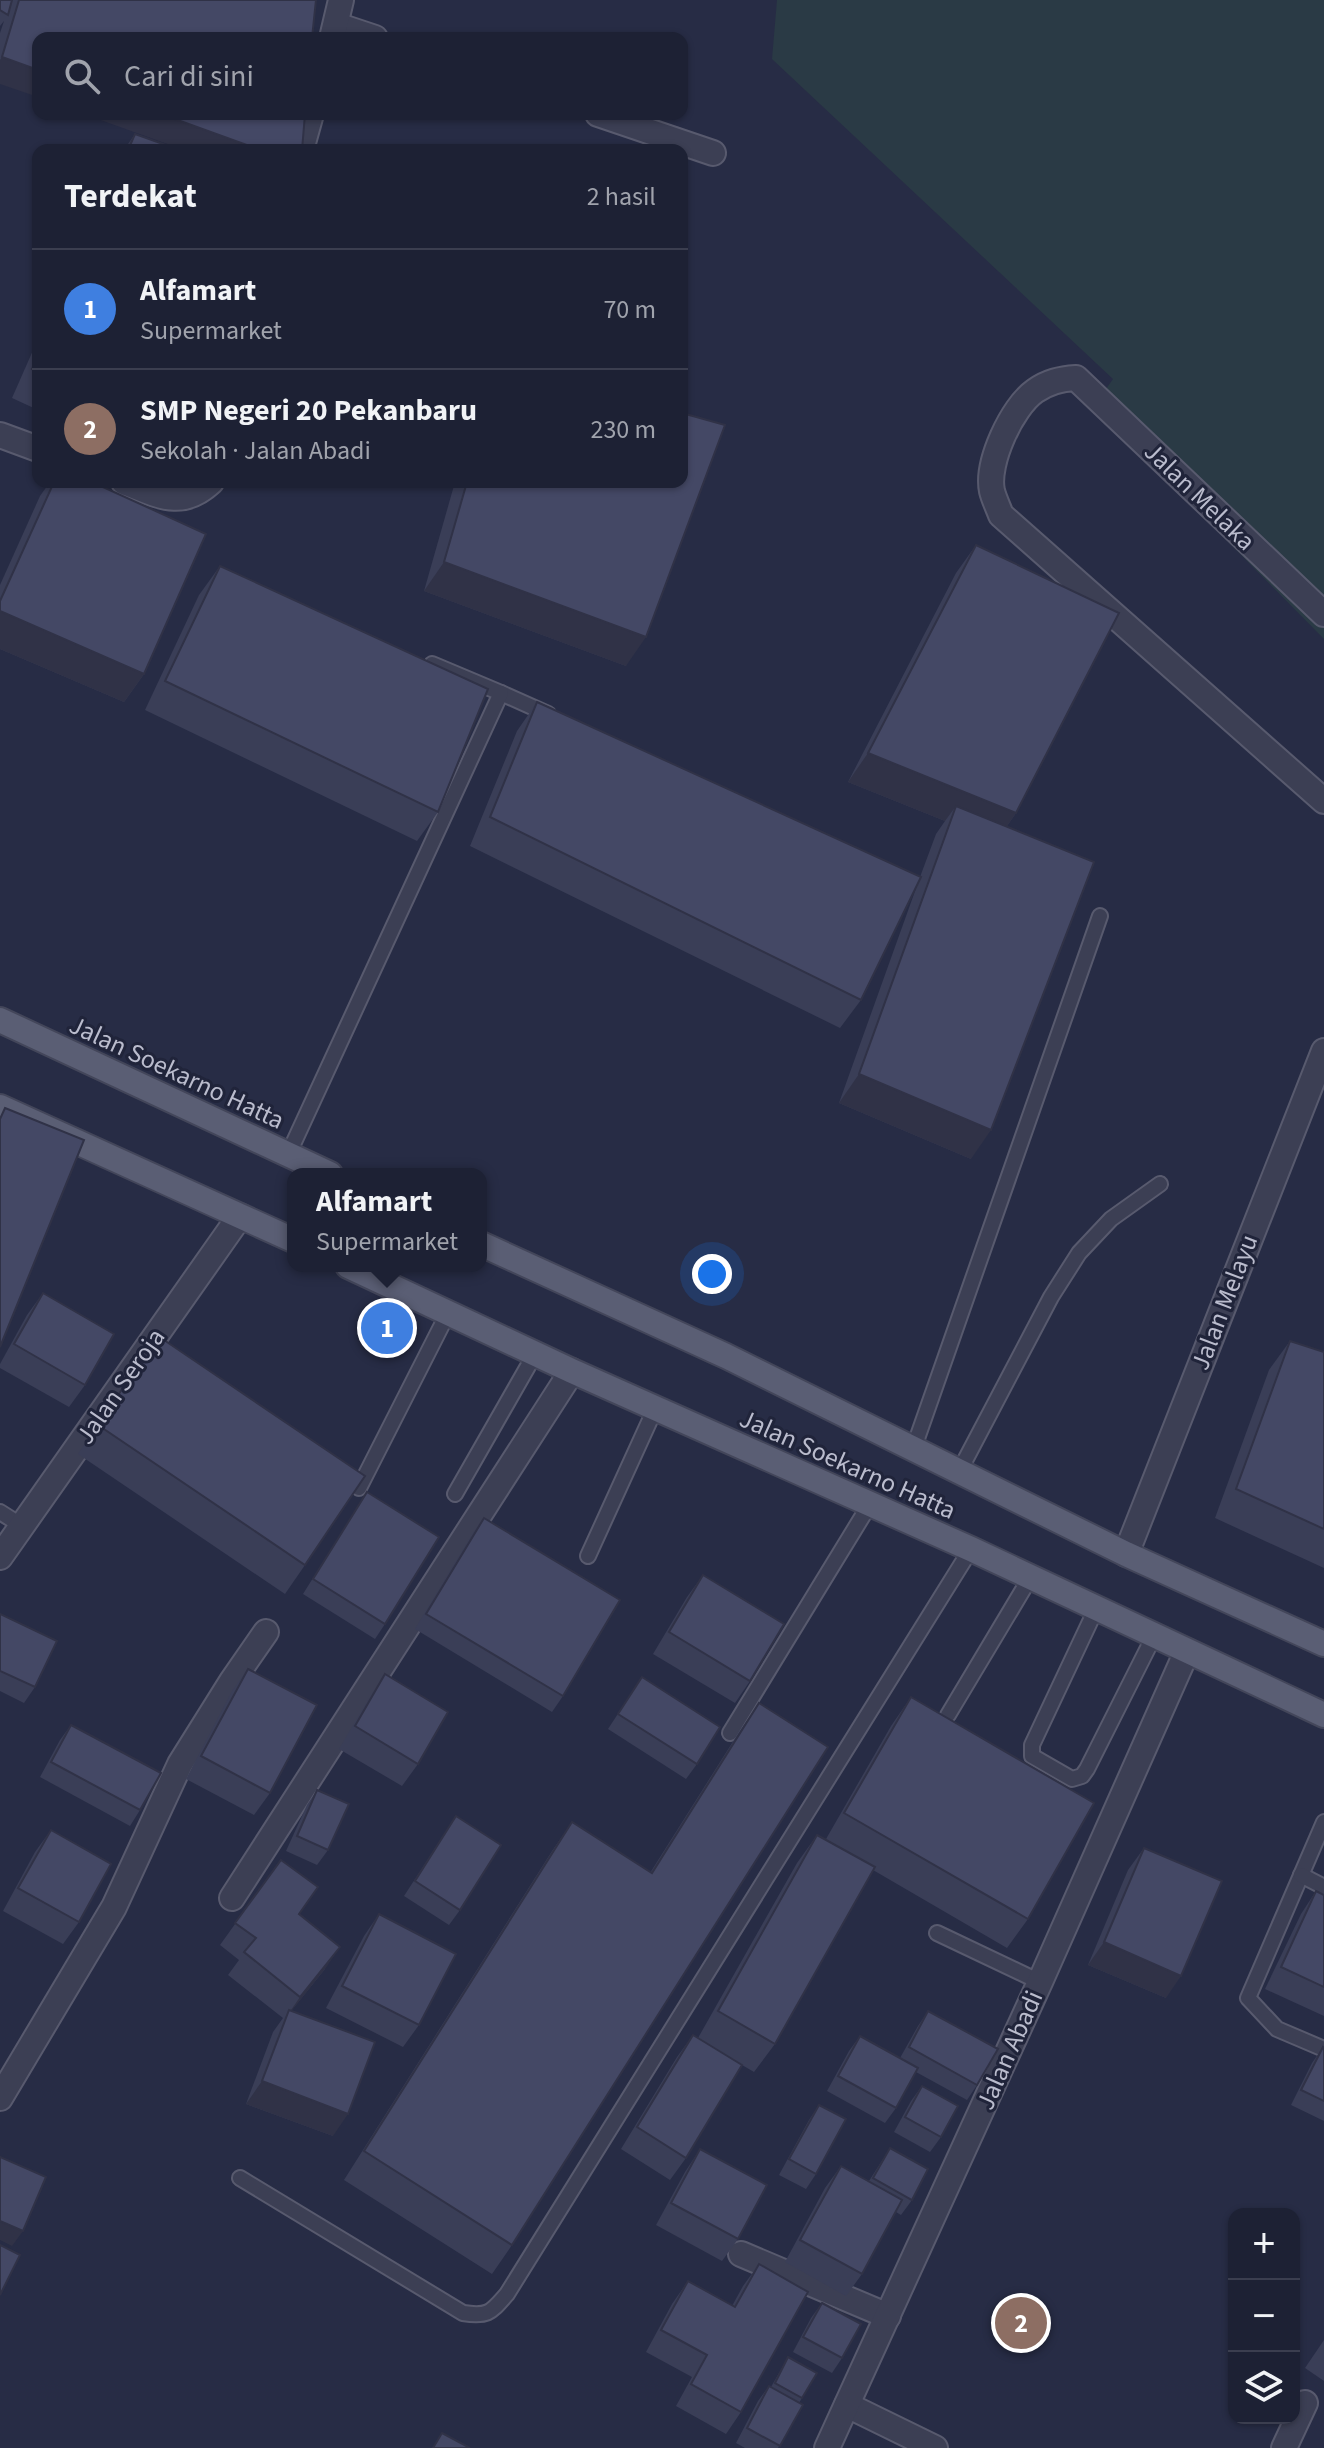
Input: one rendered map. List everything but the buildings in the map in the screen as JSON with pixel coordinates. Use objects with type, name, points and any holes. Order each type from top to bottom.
[{"type":"main road","name":"Jalan Soekarno Hatta","points":[[0,1020],[317,1168]]},
{"type":"main road","points":[[0,1107],[287,1237]]},
{"type":"main road","name":"Jalan Soekarno Hatta","points":[[487,1247],[726,1356],[1126,1554],[1324,1644]]},
{"type":"main road","name":"Jalan Soekarno Hatta","points":[[361,1272],[655,1409],[971,1549],[1324,1715]]},
{"type":"street","points":[[334,31],[341,0]]},
{"type":"street","points":[[303,144],[309,120]]},
{"type":"street","points":[[616,120],[686,144]]},
{"type":"street","points":[[688,145],[713,153]]},
{"type":"street","name":"Jalan Melaka","points":[[1324,614],[1076,378],[1057,379],[1033,392],[1004,431],[991,489],[1001,515],[1324,801]]},
{"type":"street","points":[[0,435],[32,447]]},
{"type":"street","points":[[140,488],[166,498],[185,499],[204,488]]},
{"type":"street","name":"Jalan Melayu","points":[[1126,1554],[1324,1051]]},
{"type":"street","name":"Jalan Seroja","points":[[0,1557],[240,1216]]},
{"type":"street","points":[[232,1898],[572,1371]]},
{"type":"street","points":[[0,2098],[114,1907],[180,1764],[266,1632]]},
{"type":"street","name":"Jalan Abadi","points":[[827,2448],[1187,1651]]},
{"type":"street","points":[[741,2254],[888,2316]]},
{"type":"street","points":[[1284,2448],[1305,2403]]},
{"type":"street","points":[[847,2405],[935,2448]]},
{"type":"lane","points":[[415,657],[558,718]]},
{"type":"lane","points":[[288,1155],[501,693]]},
{"type":"lane","points":[[913,1450],[1100,916]]},
{"type":"lane","points":[[960,1470],[1051,1297],[1079,1253],[1111,1219],[1160,1184]]},
{"type":"lane","points":[[359,1488],[448,1313]]},
{"type":"lane","points":[[455,1494],[535,1354]]},
{"type":"lane","points":[[588,1556],[655,1409]]},
{"type":"lane","points":[[730,1733],[870,1504]]},
{"type":"lane","points":[[0,1512],[22,1526]]},
{"type":"lane","points":[[240,2178],[463,2313],[479,2315],[492,2312],[507,2294],[971,1549]]},
{"type":"lane","points":[[948,1715],[1030,1578]]},
{"type":"lane","points":[[1096,1609],[1032,1745],[1032,1756],[1038,1762],[1072,1779],[1082,1776],[1087,1769],[1154,1636]]},
{"type":"lane","points":[[1324,1822],[1248,1998],[1277,2029],[1324,2049]]},
{"type":"lane","points":[[1301,1875],[1324,1887]]},
{"type":"lane","points":[[937,1933],[1040,1982]]},
{"type":"shaded area","points":[[777,0],[1324,0],[1324,639],[1094,406],[1113,379],[772,59]]},
{"type":"place","name":"Alfamart","points":[[387,1328]]},
{"type":"place","name":"SMP Negeri 20 Pekanbaru","points":[[1021,2323]]}]
